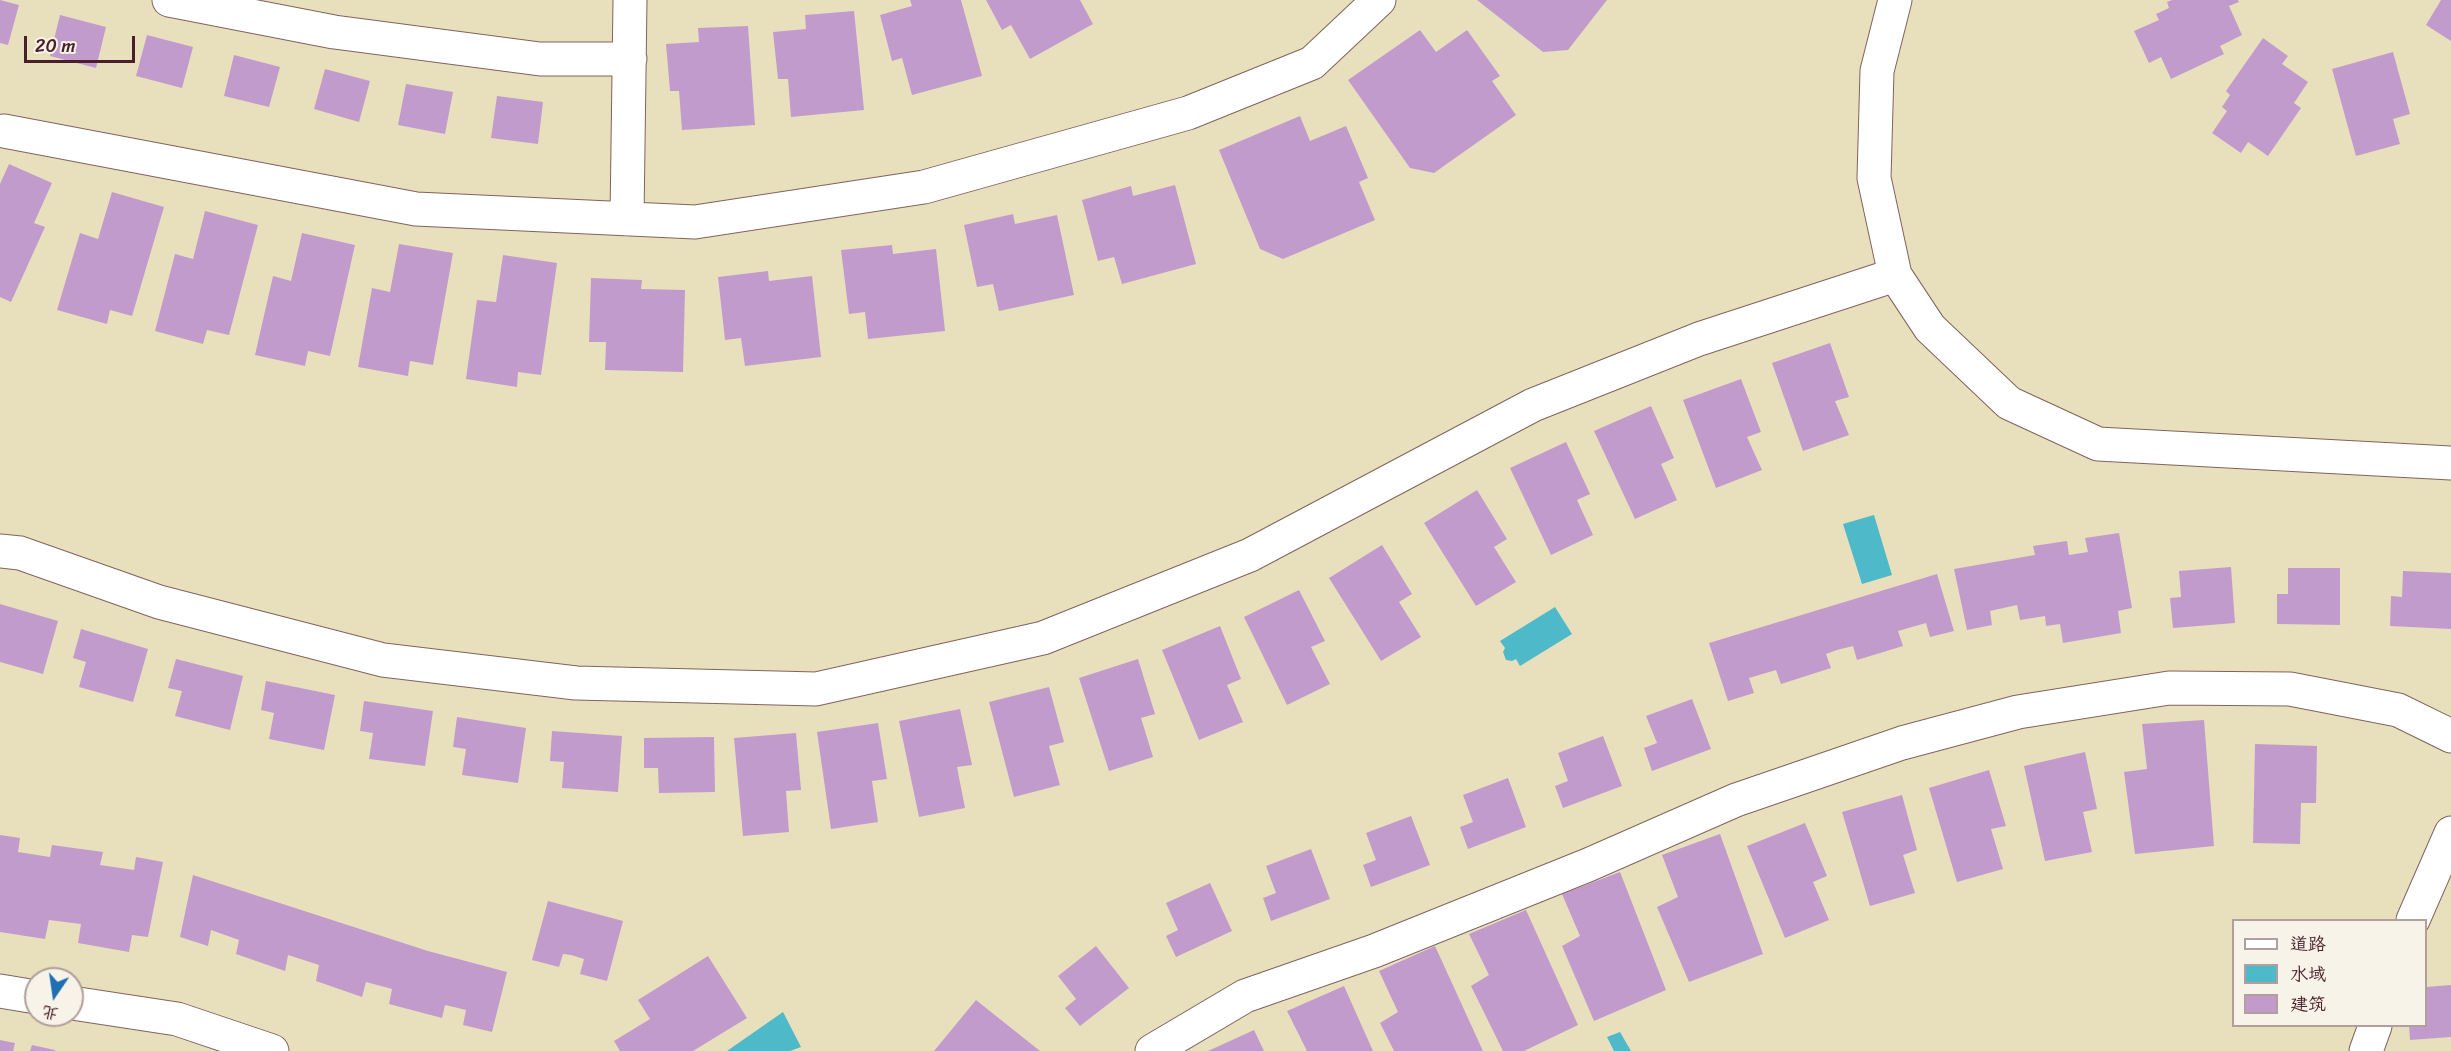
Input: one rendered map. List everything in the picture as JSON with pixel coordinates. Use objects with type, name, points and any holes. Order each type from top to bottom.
[{"type":"street","points":[[169,0],[334,32],[540,59],[630,58]]},
{"type":"street","points":[[627,219],[630,0]]},
{"type":"street","points":[[4,131],[416,209],[695,222],[924,187],[1188,113],[1312,63],[1379,0]]},
{"type":"street","points":[[1895,0],[1877,71],[1874,178],[1895,274],[1930,328],[2010,402],[2098,444],[2451,463]]},
{"type":"street","points":[[0,551],[20,553],[159,602],[383,660],[576,683],[816,689],[1043,638],[1250,555],[1533,405],[1699,339],[1895,274]]},
{"type":"street","points":[[1152,1051],[1245,996],[1385,946],[1588,866],[1736,800],[1902,743],[2018,712],[2169,688],[2290,689],[2398,710],[2451,736]]},
{"type":"street","points":[[2414,919],[2451,833]]},
{"type":"street","points":[[0,992],[24,995]]},
{"type":"street","points":[[84,1005],[177,1019],[272,1051]]},
{"type":"street","points":[[2366,1051],[2375,1027]]},
{"type":"water","points":[[1874,515],[1892,575],[1862,584],[1843,524]]},
{"type":"water","points":[[1555,607],[1572,634],[1520,666],[1516,659],[1506,660],[1503,652],[1505,648],[1500,641]]},
{"type":"water","points":[[783,1012],[801,1047],[790,1051],[727,1051]]},
{"type":"water","points":[[1620,1032],[1631,1051],[1614,1051],[1607,1037]]},
{"type":"building","points":[[0,0],[19,5],[8,45],[0,43]]},
{"type":"building","points":[[910,0],[961,0],[982,76],[912,95],[902,58],[892,61],[880,15],[912,6]]},
{"type":"building","points":[[986,0],[1080,0],[1093,24],[1030,59],[1011,25],[1002,30]]},
{"type":"building","points":[[1477,0],[1607,0],[1568,50],[1543,52]]},
{"type":"building","points":[[2172,0],[2238,0],[2239,2],[2229,6],[2242,35],[2220,46],[2224,54],[2171,79],[2161,57],[2149,63],[2134,31],[2159,20],[2156,14],[2169,8],[2167,2]]},
{"type":"building","points":[[2441,0],[2451,0],[2451,41],[2426,25]]},
{"type":"building","points":[[854,11],[864,110],[791,117],[788,79],[778,79],[773,32],[806,29],[805,15]]},
{"type":"building","points":[[60,15],[106,27],[96,68],[50,56]]},
{"type":"building","points":[[748,26],[755,125],[682,130],[679,91],[670,91],[666,44],[699,42],[698,28]]},
{"type":"building","points":[[1420,30],[1436,52],[1467,30],[1500,76],[1492,81],[1516,115],[1434,173],[1410,168],[1348,80]]},
{"type":"building","points":[[147,35],[193,47],[182,88],[136,76]]},
{"type":"building","points":[[2263,38],[2288,56],[2282,64],[2308,82],[2294,103],[2301,108],[2268,156],[2248,142],[2241,153],[2212,133],[2227,111],[2222,107],[2230,95],[2226,91]]},
{"type":"building","points":[[2393,52],[2410,114],[2393,119],[2400,144],[2356,156],[2332,69]]},
{"type":"building","points":[[234,55],[280,67],[269,107],[224,96]]},
{"type":"building","points":[[325,69],[370,81],[359,122],[314,109]]},
{"type":"building","points":[[406,84],[453,92],[445,134],[398,125]]},
{"type":"building","points":[[497,96],[543,102],[538,144],[491,138]]},
{"type":"building","points":[[1300,116],[1310,141],[1346,126],[1368,178],[1359,182],[1375,220],[1283,259],[1260,249],[1219,150]]},
{"type":"building","points":[[9,164],[52,183],[34,223],[45,227],[11,302],[0,297],[0,184]]},
{"type":"building","points":[[1175,185],[1196,264],[1122,284],[1114,257],[1098,261],[1082,200],[1131,186],[1133,196]]},
{"type":"building","points":[[112,192],[164,207],[132,316],[110,310],[107,324],[57,310],[80,233],[98,239]]},
{"type":"building","points":[[205,211],[258,225],[229,335],[207,330],[203,344],[155,331],[175,254],[193,259]]},
{"type":"building","points":[[1013,214],[1015,224],[1057,215],[1074,295],[999,311],[993,284],[977,287],[964,225]]},
{"type":"building","points":[[302,233],[355,245],[330,356],[308,351],[305,366],[255,355],[273,276],[291,281]]},
{"type":"building","points":[[399,244],[453,253],[433,365],[410,361],[408,376],[358,367],[372,288],[390,292]]},
{"type":"building","points":[[892,245],[893,254],[936,249],[945,331],[868,339],[865,312],[849,314],[841,250]]},
{"type":"building","points":[[503,255],[557,263],[541,375],[518,372],[517,387],[466,379],[477,300],[496,302]]},
{"type":"building","points":[[768,271],[769,281],[812,276],[821,357],[745,366],[741,338],[725,340],[718,277]]},
{"type":"building","points":[[591,278],[642,280],[641,289],[685,290],[683,372],[605,370],[606,342],[589,342]]},
{"type":"building","points":[[1830,343],[1849,397],[1835,401],[1849,435],[1803,451],[1772,363]]},
{"type":"building","points":[[1741,379],[1761,432],[1747,437],[1762,470],[1716,488],[1683,400]]},
{"type":"building","points":[[1651,406],[1674,458],[1661,464],[1677,500],[1635,519],[1594,431]]},
{"type":"building","points":[[1566,442],[1590,494],[1577,500],[1593,535],[1551,555],[1510,468]]},
{"type":"building","points":[[1477,490],[1507,539],[1494,547],[1516,582],[1476,606],[1424,523]]},
{"type":"building","points":[[2119,533],[2132,608],[2118,611],[2121,633],[2063,643],[2060,624],[2046,626],[2045,616],[2020,620],[2017,605],[1990,611],[1992,625],[1967,630],[1954,569],[2035,555],[2033,546],[2067,541],[2069,555],[2088,552],[2085,538]]},
{"type":"building","points":[[1382,545],[1412,594],[1399,602],[1421,637],[1381,661],[1329,578]]},
{"type":"building","points":[[2231,567],[2235,623],[2173,628],[2170,598],[2181,597],[2179,571]]},
{"type":"building","points":[[2288,568],[2340,568],[2340,625],[2277,624],[2277,594],[2288,594]]},
{"type":"building","points":[[2403,571],[2451,573],[2451,629],[2390,626],[2391,596],[2402,597]]},
{"type":"building","points":[[1937,574],[1954,631],[1930,637],[1926,623],[1898,631],[1903,646],[1857,660],[1853,646],[1837,650],[1826,654],[1831,668],[1781,684],[1776,670],[1749,678],[1754,693],[1728,701],[1709,643]]},
{"type":"building","points":[[1299,590],[1325,641],[1311,647],[1330,684],[1287,705],[1244,617]]},
{"type":"building","points":[[0,604],[58,621],[43,674],[0,662]]},
{"type":"building","points":[[1220,626],[1241,679],[1227,685],[1243,722],[1199,740],[1162,650]]},
{"type":"building","points":[[81,629],[148,649],[133,702],[79,687],[86,662],[73,658]]},
{"type":"building","points":[[176,659],[243,676],[230,730],[175,716],[182,691],[168,688]]},
{"type":"building","points":[[1138,659],[1155,714],[1141,718],[1153,757],[1109,771],[1079,678]]},
{"type":"building","points":[[266,681],[335,695],[324,750],[269,739],[274,713],[261,710]]},
{"type":"building","points":[[1049,687],[1064,742],[1049,746],[1060,785],[1014,797],[989,702]]},
{"type":"building","points":[[1692,699],[1711,749],[1652,771],[1644,748],[1657,743],[1646,716]]},
{"type":"building","points":[[364,701],[433,711],[425,766],[369,759],[373,733],[360,731]]},
{"type":"building","points":[[960,709],[972,765],[957,767],[965,808],[919,817],[899,721]]},
{"type":"building","points":[[457,717],[526,728],[518,783],[462,775],[466,749],[453,747]]},
{"type":"building","points":[[2204,720],[2214,846],[2135,854],[2124,772],[2147,769],[2142,724]]},
{"type":"building","points":[[878,723],[887,779],[872,781],[878,822],[831,829],[817,732]]},
{"type":"building","points":[[552,731],[622,736],[618,792],[562,788],[564,762],[550,761]]},
{"type":"building","points":[[796,733],[801,790],[786,791],[789,832],[743,836],[734,738]]},
{"type":"building","points":[[1603,736],[1622,786],[1563,808],[1555,786],[1568,781],[1558,753]]},
{"type":"building","points":[[714,737],[715,792],[659,793],[658,768],[644,768],[644,738]]},
{"type":"building","points":[[2255,744],[2317,746],[2316,803],[2301,803],[2300,844],[2253,843]]},
{"type":"building","points":[[2085,752],[2097,809],[2083,812],[2092,852],[2045,861],[2024,766]]},
{"type":"building","points":[[1989,770],[2006,826],[1991,829],[2003,869],[1957,882],[1929,788]]},
{"type":"building","points":[[1508,778],[1526,827],[1468,849],[1460,827],[1473,822],[1463,795]]},
{"type":"building","points":[[1902,795],[1917,850],[1903,855],[1915,893],[1870,906],[1842,812]]},
{"type":"building","points":[[1411,816],[1430,865],[1371,887],[1363,865],[1376,860],[1366,833]]},
{"type":"building","points":[[1805,823],[1827,876],[1813,882],[1829,920],[1785,938],[1747,846]]},
{"type":"building","points":[[1720,834],[1763,954],[1689,982],[1657,907],[1678,897],[1662,855]]},
{"type":"building","points":[[0,835],[20,838],[18,852],[50,857],[52,845],[103,852],[100,865],[134,870],[136,857],[163,862],[148,937],[132,935],[129,952],[78,943],[81,924],[49,920],[45,939],[0,932]]},
{"type":"building","points":[[1311,849],[1330,899],[1271,921],[1263,898],[1276,893],[1266,866]]},
{"type":"building","points":[[1620,872],[1666,990],[1594,1021],[1562,946],[1580,936],[1562,894]]},
{"type":"building","points":[[193,875],[428,951],[507,972],[492,1032],[463,1025],[466,1010],[445,1005],[442,1018],[389,1004],[392,989],[366,982],[362,997],[316,981],[319,965],[288,955],[285,971],[236,954],[239,940],[211,930],[208,946],[180,937]]},
{"type":"building","points":[[1210,883],[1232,931],[1176,957],[1166,936],[1178,930],[1166,903]]},
{"type":"building","points":[[548,901],[623,921],[607,981],[580,974],[584,959],[571,955],[563,954],[559,967],[532,960]]},
{"type":"building","points":[[1526,910],[1578,1025],[1524,1051],[1503,1051],[1471,986],[1489,975],[1469,934]]},
{"type":"building","points":[[1096,946],[1129,988],[1080,1026],[1065,1008],[1076,999],[1058,976]]},
{"type":"building","points":[[1435,946],[1483,1051],[1394,1051],[1380,1023],[1398,1012],[1379,971]]},
{"type":"building","points":[[708,956],[747,1018],[693,1051],[620,1051],[614,1041],[650,1019],[638,1000]]},
{"type":"building","points":[[2451,985],[2451,1037],[2410,1040],[2409,1027],[2427,1027],[2427,987]]},
{"type":"building","points":[[1344,986],[1373,1051],[1307,1051],[1287,1011]]},
{"type":"building","points":[[976,1000],[1040,1051],[934,1051]]},
{"type":"building","points":[[1254,1030],[1264,1051],[1208,1051]]},
{"type":"building","points":[[0,1040],[15,1043],[13,1051],[0,1051]]},
{"type":"building","points":[[32,1045],[55,1050],[55,1051],[30,1051]]}]
